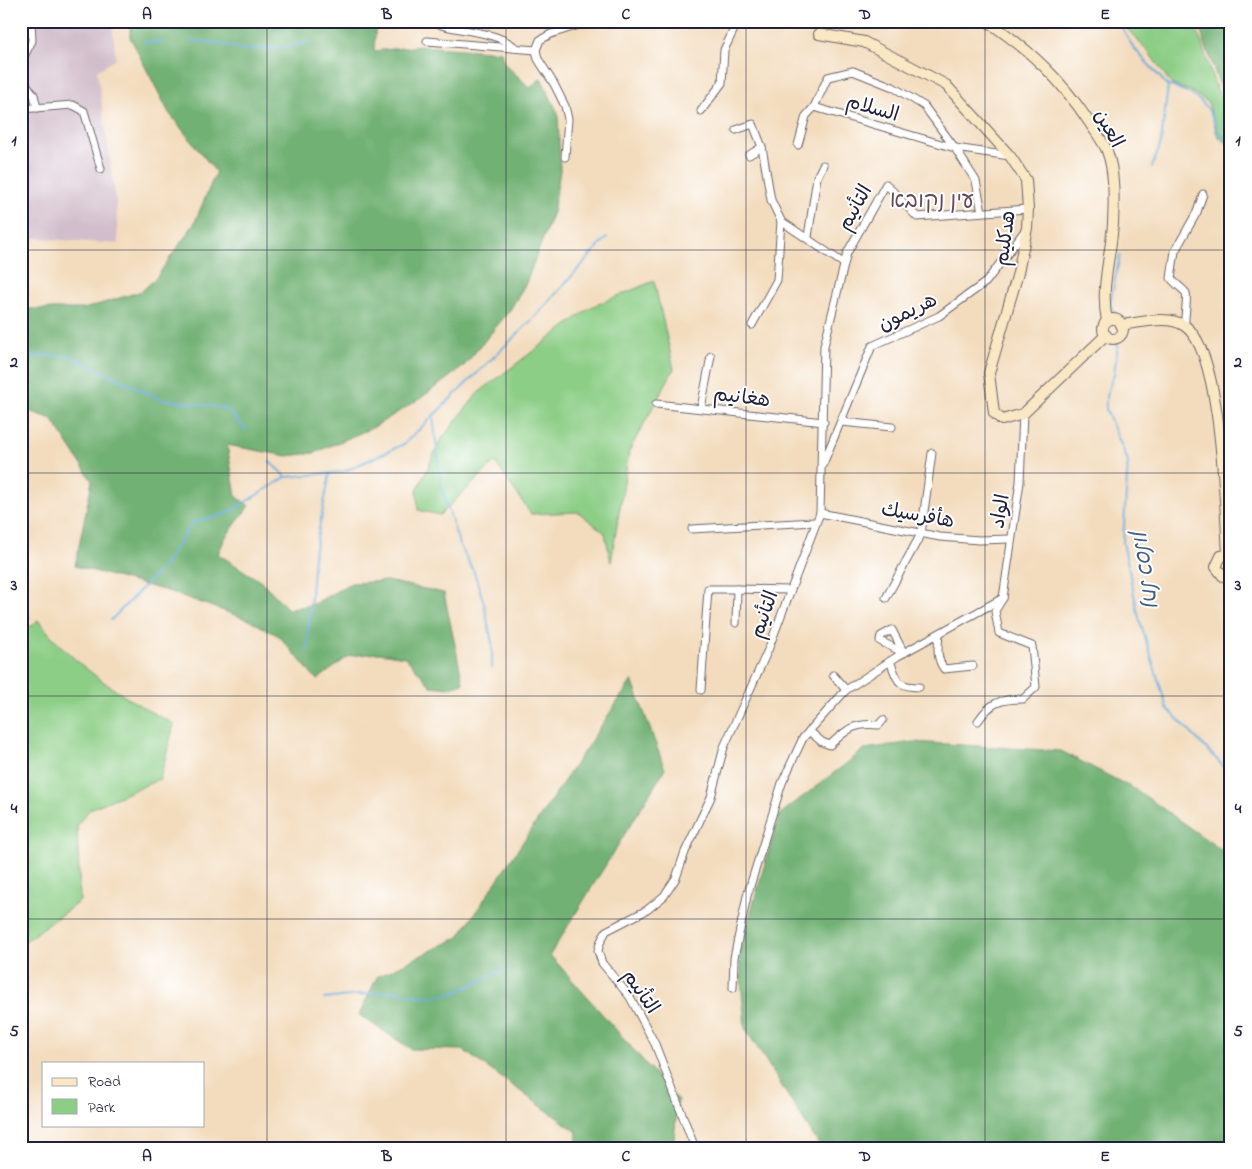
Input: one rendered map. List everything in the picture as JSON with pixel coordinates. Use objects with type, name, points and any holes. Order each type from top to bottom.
[{"type":"street","points":[[21,62],[32,41],[31,21]]},
{"type":"street","points":[[439,21],[441,24],[455,29],[505,40],[516,48]]},
{"type":"street","points":[[564,157],[568,119],[565,106],[538,59],[536,50],[540,40],[550,34],[592,21]]},
{"type":"street","points":[[701,111],[722,83],[724,50],[738,21]]},
{"type":"street","name":"العين","points":[[987,21],[1015,40],[1050,70],[1080,108],[1107,152],[1113,186],[1113,224],[1103,299],[1107,320]]},
{"type":"street","name":"هدكليم","points":[[819,34],[864,42],[946,85],[1010,156],[1026,180],[1027,228],[1018,273],[989,373],[994,413],[1002,420],[1023,414]]},
{"type":"street","points":[[427,41],[536,50]]},
{"type":"street","name":"السلام","points":[[956,148],[924,106],[900,91],[853,71],[828,77],[814,107],[956,148],[1010,156]]},
{"type":"street","points":[[21,78],[34,96],[37,108]]},
{"type":"street","points":[[21,109],[73,105],[84,111],[101,168]]},
{"type":"street","points":[[798,145],[806,116],[814,107]]},
{"type":"street","points":[[736,130],[753,124],[762,147],[771,200],[781,221],[777,280],[752,325]]},
{"type":"street","points":[[749,155],[762,147]]},
{"type":"street","points":[[956,148],[976,181],[982,212]]},
{"type":"street","points":[[808,237],[817,177],[823,165]]},
{"type":"street","name":"التأنيم","points":[[695,1148],[648,1029],[630,997],[602,964],[598,951],[606,930],[648,910],[664,896],[676,878],[684,852],[711,798],[724,747],[768,650],[789,590],[820,513],[824,422],[824,346],[843,263],[886,184],[917,217],[1028,209]]},
{"type":"street","points":[[1185,326],[1183,315],[1187,300],[1186,293],[1171,278],[1175,251],[1197,212],[1203,194]]},
{"type":"street","points":[[781,221],[808,237],[843,263]]},
{"type":"street","name":"هريمون","points":[[821,470],[872,346],[939,316],[986,282],[1027,228]]},
{"type":"street","points":[[1107,320],[1116,320],[1121,325],[1122,332],[1118,337],[1111,338],[1106,335],[1103,329],[1107,320]]},
{"type":"street","points":[[1121,325],[1164,320],[1179,322],[1194,334],[1203,352],[1216,408],[1229,554],[1218,559],[1216,567],[1220,574],[1230,576],[1231,596]]},
{"type":"street","points":[[1023,414],[1106,335]]},
{"type":"street","points":[[701,408],[711,356]]},
{"type":"street","name":"هغانيم","points":[[656,404],[824,422]]},
{"type":"street","name":"الواد","points":[[978,721],[988,707],[1007,699],[1023,699],[1036,688],[1032,646],[999,632],[995,611],[1003,598],[1010,539],[1020,482],[1023,414]]},
{"type":"street","points":[[841,422],[892,426]]},
{"type":"street","points":[[886,598],[921,534],[932,453]]},
{"type":"street","name":"هأفرسيك","points":[[820,513],[921,534],[979,540],[1010,539]]},
{"type":"street","points":[[692,529],[815,522]]},
{"type":"street","points":[[702,690],[708,589],[789,590]]},
{"type":"street","points":[[736,623],[737,589]]},
{"type":"street","points":[[733,988],[734,958],[747,896],[782,783],[803,738],[846,690],[890,661],[1003,598]]},
{"type":"street","points":[[939,634],[938,651],[940,663],[944,669],[973,666]]},
{"type":"street","points":[[890,661],[900,684],[905,687],[919,687]]},
{"type":"street","points":[[833,676],[846,690]]},
{"type":"street","points":[[809,731],[822,742],[830,745],[849,728],[860,724],[879,725],[883,720]]},
{"type":"shaded area","points":[[21,21],[112,21],[116,59],[97,71],[116,200],[118,244],[21,237]]},
{"type":"shaded area","points":[[21,602],[31,618],[21,625]]},
{"type":"green space","points":[[130,21],[376,21],[374,51],[421,46],[501,52],[504,63],[530,88],[541,78],[558,113],[560,171],[553,212],[526,283],[510,310],[463,367],[421,398],[374,427],[314,453],[287,456],[227,445],[236,496],[249,506],[225,538],[218,554],[263,583],[288,609],[312,605],[351,583],[387,581],[444,593],[463,683],[448,688],[431,686],[405,657],[379,653],[349,656],[317,680],[279,636],[249,620],[171,592],[75,566],[92,481],[52,419],[21,408],[21,309],[84,309],[142,291],[156,278],[194,224],[216,172],[169,113],[130,37]]},
{"type":"green space","points":[[1120,21],[1194,21],[1216,88],[1231,110],[1231,145],[1218,137],[1208,102],[1190,91],[1172,85],[1150,54]]},
{"type":"green space","points":[[1197,21],[1231,21],[1231,106],[1221,89]]},
{"type":"green space","points":[[654,281],[674,369],[629,451],[611,563],[605,533],[578,512],[531,514],[495,462],[440,515],[418,510],[417,491],[440,441],[478,393],[591,307]]},
{"type":"green space","points":[[38,620],[67,652],[100,679],[136,703],[174,724],[160,779],[90,809],[77,825],[80,901],[21,944],[21,626],[32,626]]},
{"type":"green space","points":[[632,680],[665,769],[550,955],[678,1100],[673,1148],[576,1148],[577,1132],[463,1050],[411,1049],[359,1015],[377,977],[459,937]]},
{"type":"green space","points":[[913,742],[1061,751],[1138,791],[1231,857],[1231,1148],[821,1148],[745,1028],[739,953],[779,815],[865,749]]},
{"type":"waterway","name":"נחל כסלון","points":[[1118,21],[1133,47],[1168,86],[1161,143],[1152,167]]},
{"type":"waterway","points":[[191,41],[218,43],[244,50],[286,47],[310,42]]},
{"type":"waterway","points":[[145,42],[164,42]]},
{"type":"waterway","points":[[1170,86],[1186,92],[1202,102],[1212,116],[1221,135],[1231,142]]},
{"type":"waterway","points":[[270,462],[286,477],[343,472],[404,444],[536,316],[607,237]]},
{"type":"waterway","points":[[1118,319],[1110,304],[1120,255]]},
{"type":"waterway","name":"נחל כסלון","points":[[1118,345],[1114,374],[1106,396],[1106,410],[1128,461],[1123,542],[1139,618],[1167,708],[1226,769],[1231,771]]},
{"type":"waterway","points":[[21,355],[71,356],[160,399],[226,408],[246,430]]},
{"type":"waterway","points":[[433,417],[442,489],[459,544],[474,572],[484,603],[492,643],[492,668]]},
{"type":"waterway","points":[[307,651],[314,554],[330,473]]},
{"type":"waterway","points":[[111,620],[162,568],[193,522],[226,514],[286,477]]},
{"type":"waterway","points":[[324,999],[391,991],[426,997],[455,993],[507,968]]},
{"type":"district","name":"עין נקובא","points":[[932,199]]}]
